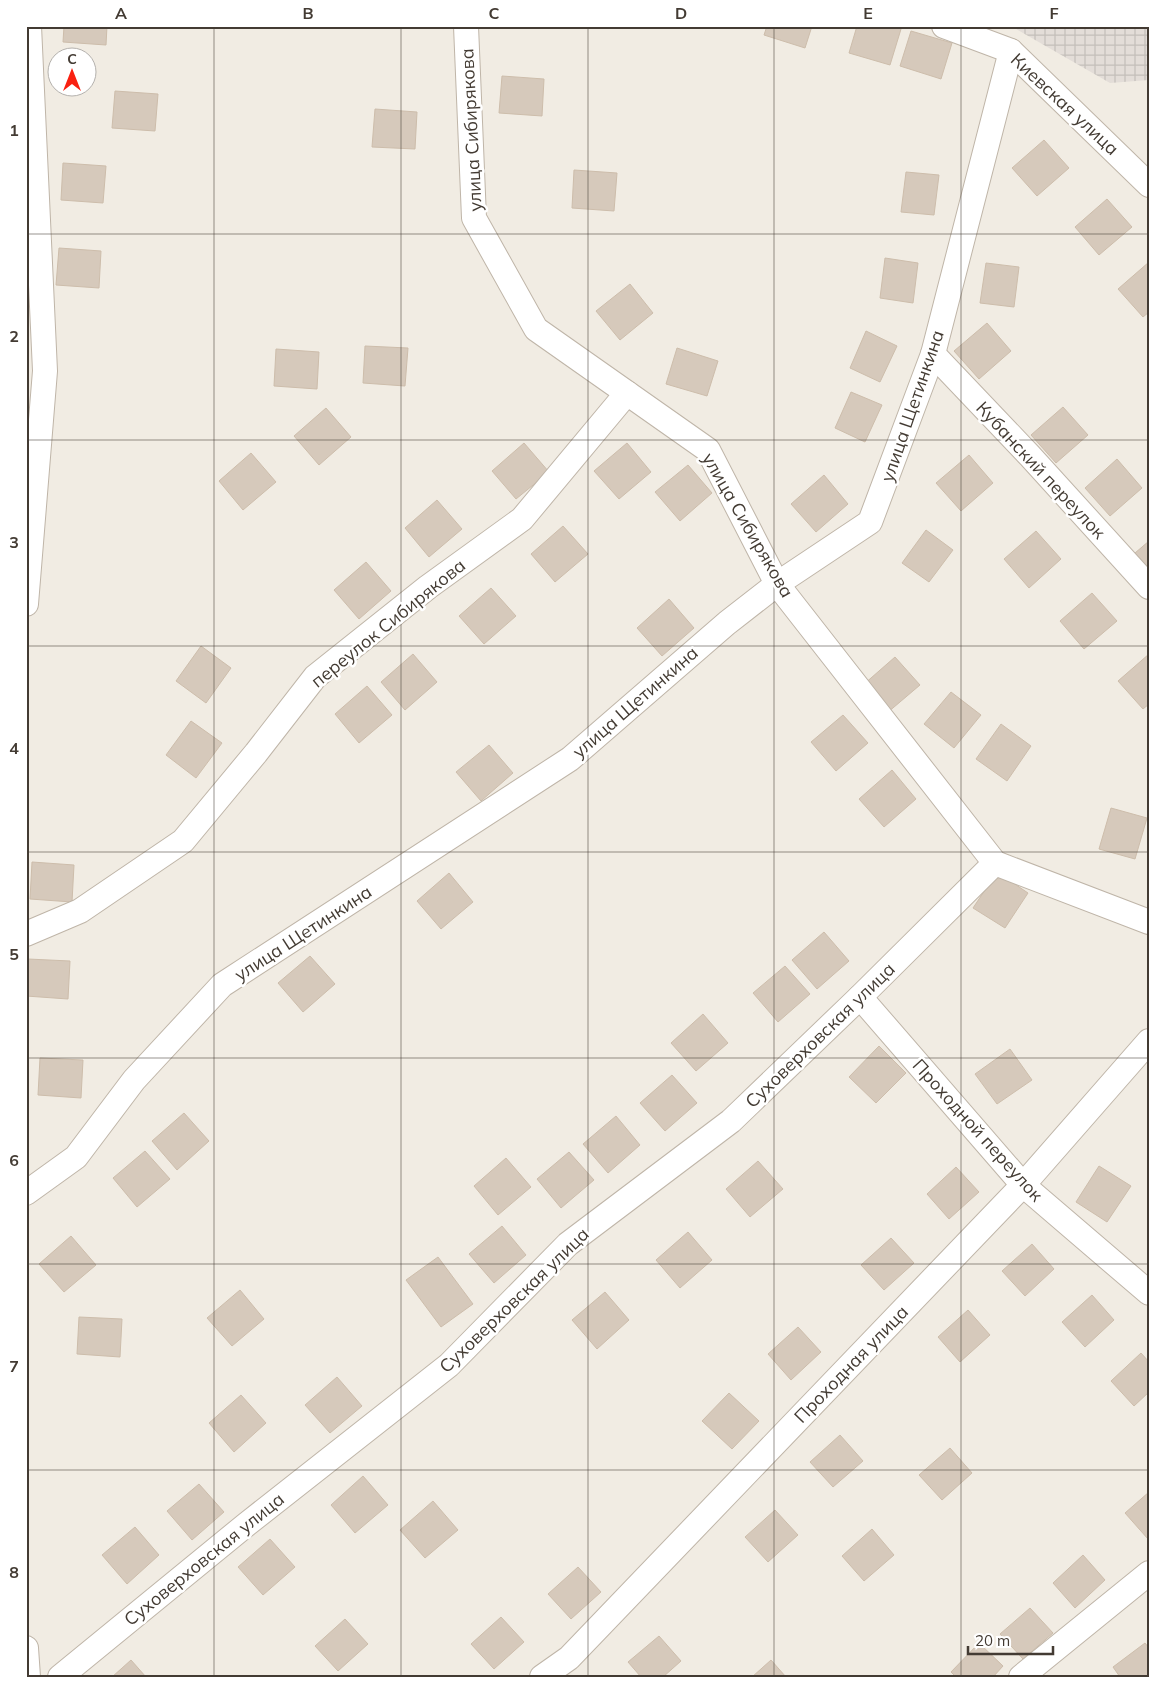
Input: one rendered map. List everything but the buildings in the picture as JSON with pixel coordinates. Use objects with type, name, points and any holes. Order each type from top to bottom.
[{"type":"street","points":[[26,604],[45,371],[29,26]]},
{"type":"street","name":"улица Сибирякова","points":[[466,26],[474,218],[536,329],[708,450],[777,584],[995,863]]},
{"type":"street","name":"Киевская улица","points":[[944,26],[1011,51],[1149,185]]},
{"type":"street","name":"улица Щетинкина","points":[[26,1193],[76,1157],[134,1080],[222,985],[570,759],[727,623],[777,584],[870,522],[933,354],[1011,51]]},
{"type":"street","name":"Кубанский переулок","points":[[933,354],[1030,456],[1149,587]]},
{"type":"street","name":"переулок Сибирякова","points":[[26,934],[80,911],[183,840],[256,753],[315,677],[428,587],[522,520],[627,393]]},
{"type":"street","points":[[995,863],[1149,922]]},
{"type":"street","name":"Суховерховская улица","points":[[60,1677],[247,1524],[449,1365],[568,1244],[731,1121],[995,863]]},
{"type":"street","name":"Проходной переулок","points":[[860,997],[1023,1185],[1149,1293]]},
{"type":"street","name":"Проходная улица","points":[[542,1677],[569,1658],[1023,1185],[1149,1041]]},
{"type":"street","points":[[1021,1677],[1149,1573]]},
{"type":"street","points":[[26,1648],[28,1677]]},
{"type":"shaded area","points":[[1011,26],[1149,26],[1149,80],[1110,83]]}]
